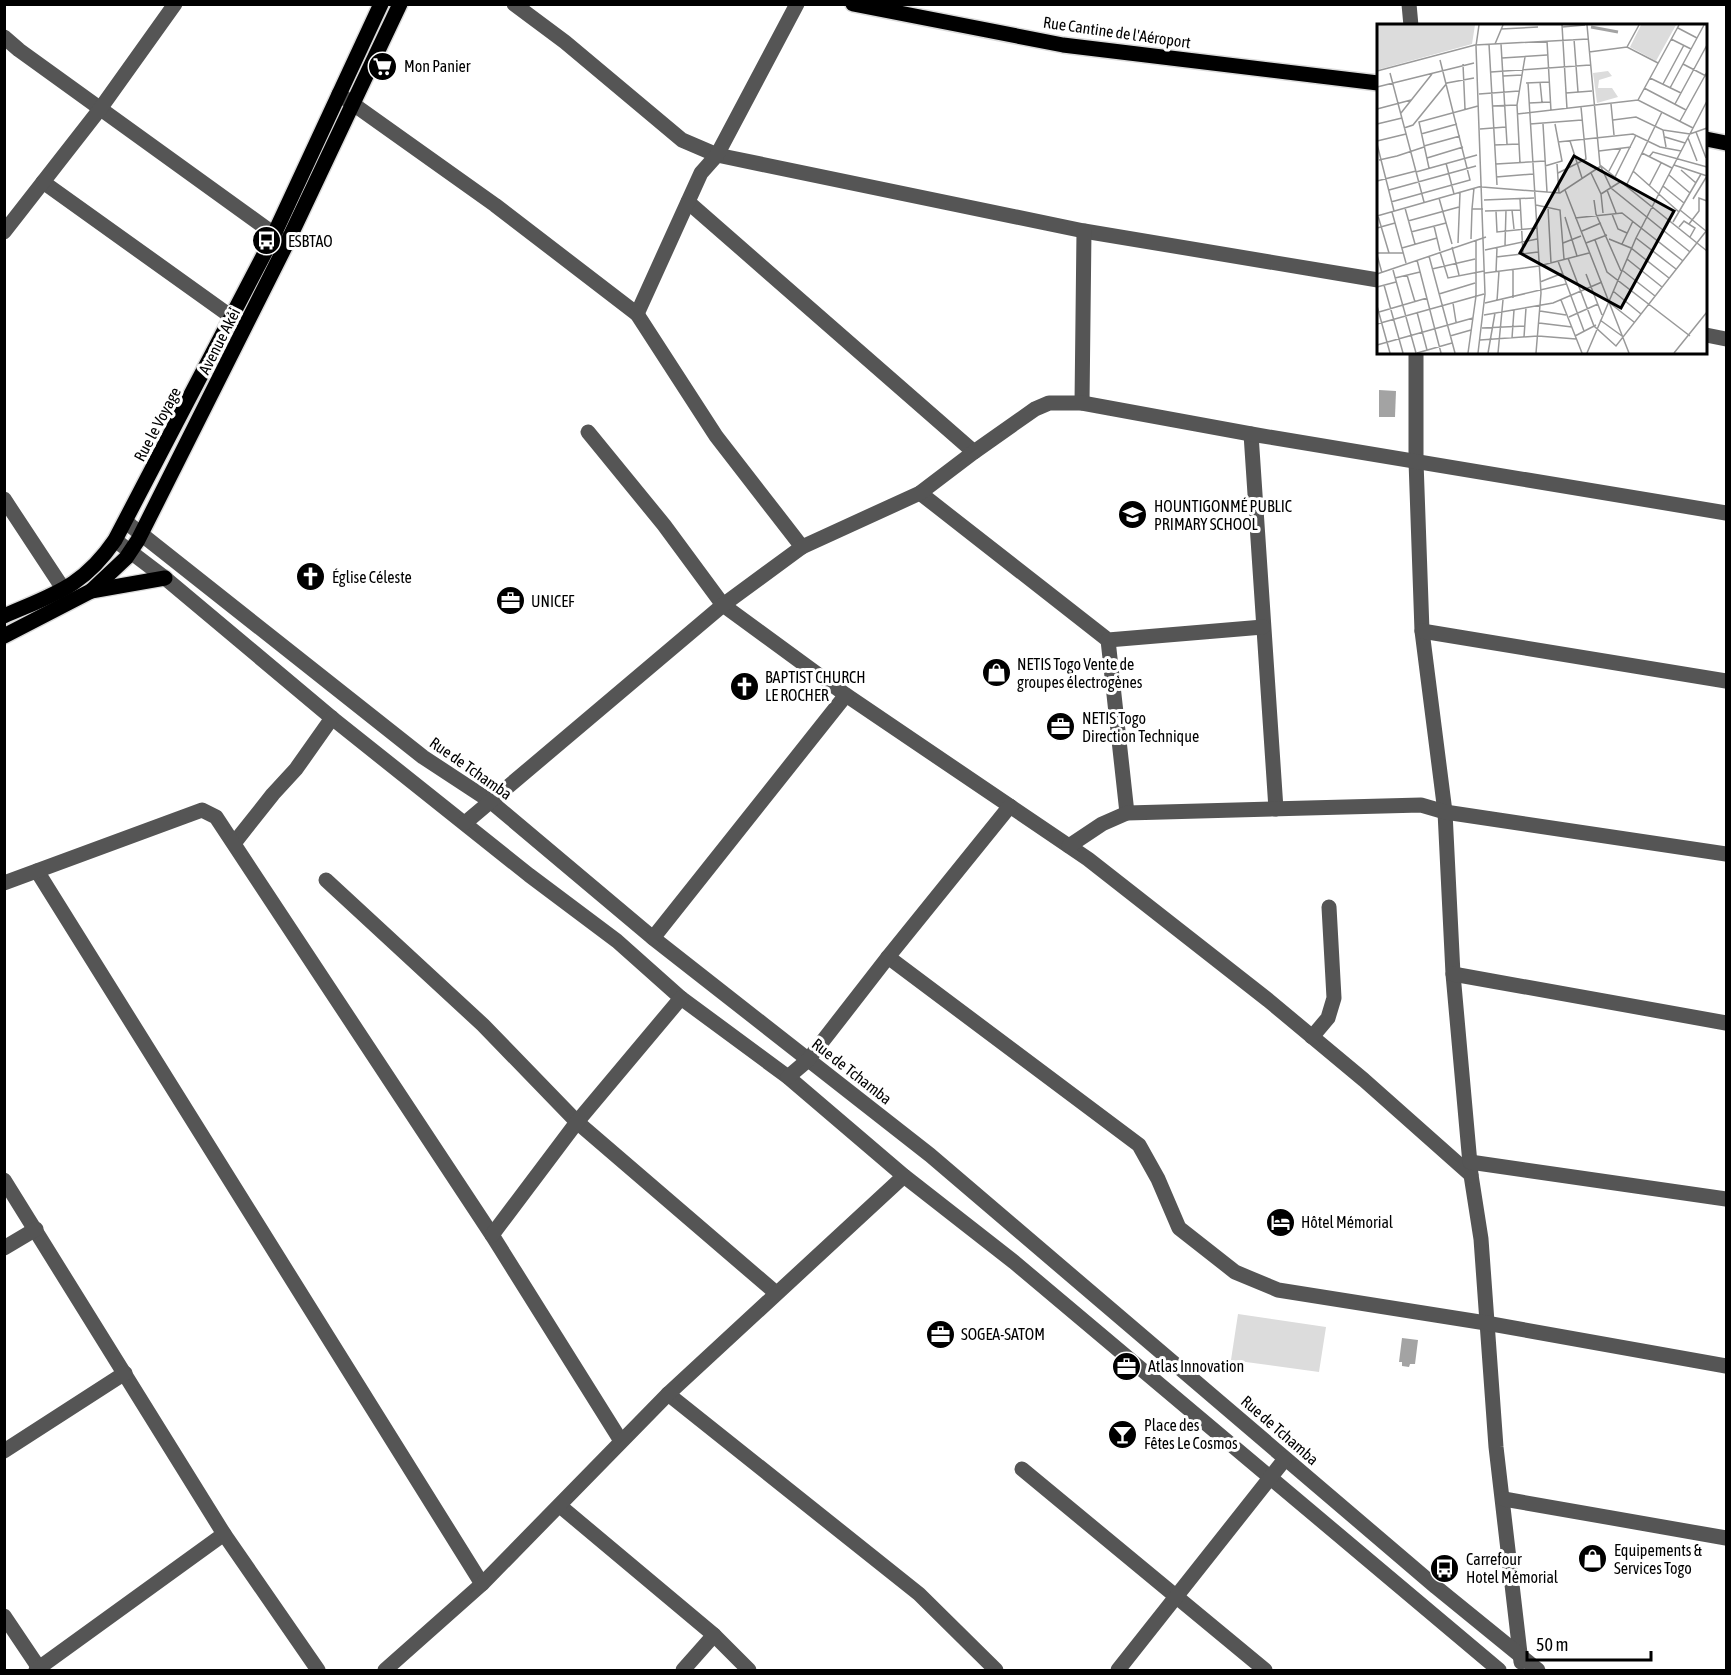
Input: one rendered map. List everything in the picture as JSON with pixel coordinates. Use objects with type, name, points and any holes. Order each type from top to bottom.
[{"type":"main road","name":"Rue le Voyage","points":[[4,616],[66,597],[101,560],[115,540],[233,318],[281,239],[339,94],[381,4]]},
{"type":"main road","name":"Avenue Akéi","points":[[4,636],[66,597],[91,591],[130,552],[141,534],[281,239],[353,104],[400,4]]},
{"type":"main road","name":"Rue Cantine de l'Aéroport","points":[[854,4],[904,9],[1063,45],[1377,83]]},
{"type":"main road","points":[[1707,139],[1726,143]]},
{"type":"main road","points":[[91,591],[165,578]]},
{"type":"street","points":[[4,232],[100,109],[175,4]]},
{"type":"street","points":[[514,4],[565,42],[682,140],[717,155],[1084,231],[1377,280]]},
{"type":"street","points":[[637,314],[702,173],[717,155],[797,4]]},
{"type":"street","points":[[1408,4],[1411,24]]},
{"type":"street","points":[[4,37],[281,239]]},
{"type":"street","points":[[339,94],[495,205],[637,314],[716,436],[802,547]]},
{"type":"street","points":[[43,182],[233,318]]},
{"type":"street","points":[[688,202],[974,452]]},
{"type":"street","points":[[1082,403],[1084,231]]},
{"type":"street","points":[[1707,335],[1726,339]]},
{"type":"street","points":[[1416,354],[1416,461],[1422,631],[1445,812],[1453,974],[1470,1168],[1481,1239],[1496,1447],[1504,1499],[1521,1663]]},
{"type":"street","points":[[465,823],[723,605],[802,547],[920,493],[1035,409],[1049,403],[1082,403],[1251,435],[1726,513]]},
{"type":"street","points":[[588,432],[664,525],[723,605],[846,695],[1070,846],[1259,993],[1470,1168],[1726,1199]]},
{"type":"street","points":[[1251,435],[1276,809]]},
{"type":"street","points":[[920,493],[1108,640],[1263,627]]},
{"type":"street","points":[[4,499],[66,597]]},
{"type":"street","name":"Rue de Tchamba","points":[[126,522],[423,756],[490,801],[653,939],[930,1155],[1436,1587],[1521,1663],[1538,1671]]},
{"type":"street","points":[[115,540],[165,578],[332,718],[554,895],[617,941],[681,998],[788,1077],[904,1176],[1014,1262],[1499,1671]]},
{"type":"street","points":[[1422,631],[1726,681]]},
{"type":"street","points":[[1108,640],[1126,813]]},
{"type":"street","points":[[653,939],[846,695]]},
{"type":"street","points":[[235,842],[296,769],[332,718]]},
{"type":"street","points":[[1070,846],[1102,824],[1126,813],[1421,805],[1445,812],[1726,854]]},
{"type":"street","points":[[788,1077],[808,1060],[1010,806]]},
{"type":"street","points":[[4,883],[202,810],[216,817],[235,842],[492,1236],[621,1441]]},
{"type":"street","points":[[37,872],[482,1584]]},
{"type":"street","points":[[326,879],[483,1025],[578,1122],[776,1293]]},
{"type":"street","points":[[1311,1037],[1328,1018],[1334,998],[1329,907]]},
{"type":"street","points":[[888,957],[1139,1145],[1158,1179],[1179,1228],[1235,1272],[1278,1290],[1486,1323],[1726,1366]]},
{"type":"street","points":[[1453,974],[1726,1023]]},
{"type":"street","points":[[492,1236],[578,1122],[681,998]]},
{"type":"street","points":[[385,1671],[482,1584],[668,1394],[904,1176]]},
{"type":"street","points":[[4,1180],[224,1534],[318,1671]]},
{"type":"street","points":[[4,1248],[36,1229]]},
{"type":"street","points":[[4,1451],[125,1373]]},
{"type":"street","points":[[668,1394],[919,1594],[996,1671]]},
{"type":"street","points":[[1118,1671],[1175,1596],[1286,1459]]},
{"type":"street","points":[[1022,1469],[1265,1671]]},
{"type":"street","points":[[1504,1499],[1726,1538]]},
{"type":"street","points":[[560,1506],[714,1635],[749,1671]]},
{"type":"street","points":[[4,1616],[37,1669],[224,1534]]},
{"type":"street","points":[[682,1671],[714,1635]]},
{"type":"shaded area","points":[[1379,390],[1396,391],[1395,417],[1379,417]]},
{"type":"shaded area","points":[[1238,1314],[1326,1327],[1319,1372],[1231,1360]]},
{"type":"shaded area","points":[[1402,1338],[1418,1340],[1415,1364],[1410,1364],[1409,1367],[1402,1366],[1402,1362],[1399,1362]]},
{"type":"place","name":"Mon Panier","points":[[383,66]]},
{"type":"place","name":"ESBTAO","points":[[267,241]]},
{"type":"place","name":"HOUNTIGONMÉ PUBLIC PRIMARY SCHOOL","points":[[1133,515]]},
{"type":"place","name":"Église Céleste","points":[[311,577]]},
{"type":"place","name":"UNICEF","points":[[510,601]]},
{"type":"place","name":"NETIS Togo Vente de groupes électrogènes","points":[[996,673]]},
{"type":"place","name":"BAPTIST CHURCH LE ROCHER","points":[[744,686]]},
{"type":"place","name":"NETIS Togo Direction Technique","points":[[1061,727]]},
{"type":"place","name":"Hôtel Mémorial","points":[[1280,1222]]},
{"type":"place","name":"SOGEA-SATOM","points":[[940,1334]]},
{"type":"place","name":"Atlas Innovation","points":[[1127,1366]]},
{"type":"place","name":"Place des Fêtes Le Cosmos","points":[[1123,1434]]},
{"type":"place","name":"Equipements & Services Togo","points":[[1593,1559]]},
{"type":"place","name":"Carrefour Hotel Mémorial","points":[[1445,1568]]}]
